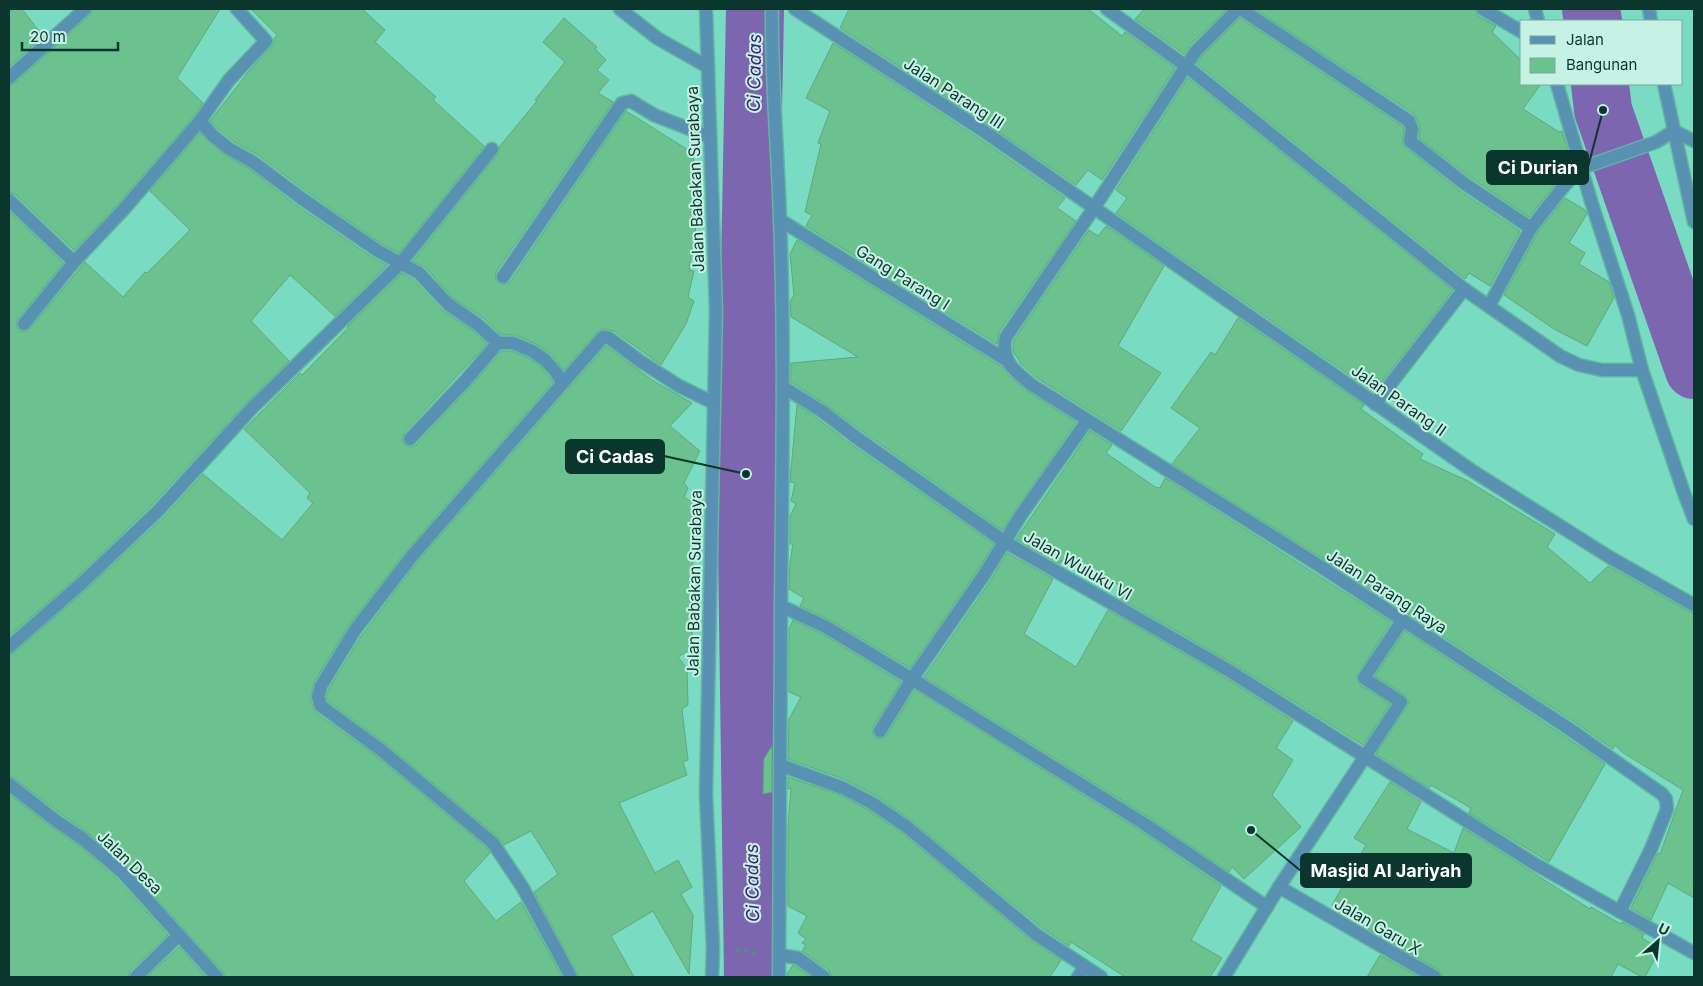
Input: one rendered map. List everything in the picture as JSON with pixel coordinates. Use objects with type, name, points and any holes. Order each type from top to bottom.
[{"type":"street","points":[[9,78],[85,9]]},
{"type":"street","points":[[24,324],[74,262],[124,209],[200,121],[229,80],[266,41],[237,9]]},
{"type":"street","points":[[620,9],[657,38],[708,67]]},
{"type":"street","name":"Jalan Babakan Surabaya","points":[[706,9],[716,311],[706,794],[713,948],[712,977]]},
{"type":"street","points":[[772,9],[773,99],[780,220],[782,388],[779,977]]},
{"type":"street","name":"Jalan Parang III","points":[[795,9],[985,132],[1094,208]]},
{"type":"street","points":[[1107,9],[1186,66],[1464,289],[1560,356],[1580,365],[1602,370],[1642,370]]},
{"type":"street","points":[[1008,361],[1004,345],[1006,337],[1094,208],[1186,66],[1196,52],[1239,9],[1410,121],[1412,129],[1410,141],[1465,184],[1531,228]]},
{"type":"street","points":[[1483,9],[1520,31]]},
{"type":"street","points":[[1557,85],[1628,315],[1642,370],[1694,519]]},
{"type":"street","points":[[1664,85],[1694,222]]},
{"type":"street","points":[[503,277],[622,103],[631,101],[654,115],[710,137]]},
{"type":"street","points":[[200,121],[212,135],[228,148],[253,162],[378,251],[419,273],[448,304],[477,324],[498,343],[513,344],[545,360],[555,370],[563,383]]},
{"type":"street","points":[[1489,306],[1531,228],[1564,186],[1582,168],[1600,160],[1656,142],[1674,131]]},
{"type":"street","points":[[1674,131],[1694,141]]},
{"type":"street","points":[[9,648],[82,583],[158,511],[252,408],[400,264],[492,149]]},
{"type":"street","points":[[9,200],[74,262]]},
{"type":"street","name":"Jalan Parang II","points":[[1094,208],[1471,470],[1595,548],[1694,606]]},
{"type":"street","name":"Gang Parang I","points":[[780,220],[1008,361]]},
{"type":"street","points":[[1375,404],[1464,289]]},
{"type":"street","points":[[571,977],[523,888],[494,843],[369,739],[321,706],[318,697],[321,686],[355,630],[412,556],[603,337],[606,336],[679,386],[714,403]]},
{"type":"street","points":[[410,439],[498,343]]},
{"type":"street","name":"Jalan Parang Raya","points":[[1008,361],[1014,370],[1032,385],[1315,563],[1568,728],[1662,794],[1666,798],[1667,809],[1650,850],[1620,911]]},
{"type":"street","name":"Jalan Wuluku VI","points":[[782,388],[823,412],[856,438],[1005,542],[1228,670],[1536,864],[1694,953]]},
{"type":"street","points":[[880,730],[912,678],[1005,542],[1021,515],[1087,421]]},
{"type":"street","points":[[781,606],[826,627],[912,678],[1143,823],[1267,907]]},
{"type":"street","points":[[1224,977],[1279,887],[1401,702],[1364,678],[1402,620]]},
{"type":"street","points":[[780,765],[843,788],[872,803],[907,827],[1081,972],[1101,977]]},
{"type":"street","name":"Jalan Desa","points":[[9,784],[83,839],[122,872],[217,977]]},
{"type":"street","name":"Jalan Garu X","points":[[1279,887],[1435,977]]},
{"type":"street","points":[[136,977],[179,935]]},
{"type":"street","points":[[780,955],[798,958],[824,977]]},
{"type":"building","points":[[9,9],[22,9],[43,36],[9,67]]},
{"type":"building","points":[[93,9],[220,9],[177,78],[203,103],[118,204],[74,250],[15,194],[9,192],[9,86],[14,84],[90,15]]},
{"type":"building","points":[[251,9],[362,9],[385,30],[375,42],[436,97],[433,100],[484,146],[399,253],[382,244],[258,155],[233,141],[210,121],[249,71],[274,44],[274,39],[277,35]]},
{"type":"building","points":[[849,9],[1088,9],[1122,36],[1125,32],[1175,68],[1102,180],[1088,170],[1076,185],[989,125],[840,28]]},
{"type":"building","points":[[1144,9],[1227,9],[1190,45],[1184,54],[1135,19]]},
{"type":"building","points":[[1255,9],[1475,9],[1478,16],[1496,26],[1492,32],[1520,59],[1520,85],[1540,85],[1523,109],[1559,132],[1562,131],[1572,166],[1529,217],[1470,177],[1419,138],[1420,126],[1414,114]]},
{"type":"building","points":[[564,18],[597,47],[595,49],[606,60],[597,70],[609,80],[598,93],[613,102],[496,272],[496,280],[502,285],[510,282],[626,111],[693,153],[695,200],[700,201],[689,270],[694,271],[688,297],[694,301],[686,324],[661,365],[614,331],[604,329],[597,332],[564,370],[551,354],[536,344],[516,335],[501,335],[482,317],[453,298],[425,267],[413,261],[498,154],[500,146],[537,101],[535,100],[565,62],[543,42]]},
{"type":"building","points":[[1240,18],[1402,126],[1404,130],[1402,143],[1405,147],[1460,191],[1520,231],[1490,286],[1469,273],[1465,279],[1197,64],[1202,56]]},
{"type":"building","points":[[833,43],[980,139],[1065,198],[1057,208],[1076,221],[999,332],[997,344],[806,226],[812,215],[805,212],[821,144],[818,143],[830,111],[806,98]]},
{"type":"building","points":[[1188,78],[1453,290],[1374,392],[1116,213],[1127,198],[1116,190]]},
{"type":"building","points":[[200,133],[223,154],[249,169],[296,205],[373,258],[387,265],[335,316],[290,275],[251,321],[289,361],[246,403],[152,505],[77,577],[9,636],[9,211],[63,263],[18,319],[16,326],[19,331],[26,332],[30,329],[85,262],[123,297],[145,272],[147,273],[190,230],[150,191]]},
{"type":"building","points":[[1565,198],[1585,210],[1587,214],[1569,243],[1585,253],[1579,264],[1609,282],[1614,298],[1587,346],[1554,329],[1504,295],[1538,232]]},
{"type":"building","points":[[1106,226],[1164,266],[1118,346],[1161,373],[1121,431],[1037,378],[1021,364],[1013,351],[1014,340],[1089,230],[1098,236]]},
{"type":"building","points":[[797,240],[1002,367],[1009,376],[1027,391],[1076,422],[1002,530],[828,406],[791,382],[791,363],[858,357],[791,317],[790,302],[794,295],[790,254]]},
{"type":"building","points":[[402,273],[414,280],[442,310],[472,330],[487,344],[404,433],[402,441],[405,445],[412,447],[416,445],[502,351],[511,351],[528,358],[540,366],[553,382],[406,551],[349,625],[314,682],[310,700],[316,713],[376,756],[487,848],[490,853],[464,881],[496,921],[521,902],[562,977],[225,977],[223,972],[127,866],[88,833],[9,776],[9,655],[14,653],[87,589],[164,517],[203,474],[282,540],[313,503],[307,498],[310,493],[244,429],[300,373],[302,375]]},
{"type":"building","points":[[1238,318],[1364,405],[1361,409],[1423,454],[1420,459],[1468,481],[1555,534],[1547,547],[1590,583],[1608,566],[1694,614],[1694,898],[1668,883],[1651,920],[1631,908],[1658,853],[1660,854],[1683,790],[1622,752],[1615,745],[1613,749],[1319,556],[1172,464],[1200,428],[1171,408],[1211,352],[1215,355]]},
{"type":"building","points":[[606,346],[652,380],[692,403],[670,426],[700,451],[684,483],[688,488],[684,497],[693,503],[692,648],[678,657],[687,669],[688,705],[682,709],[688,760],[683,762],[687,775],[619,803],[655,873],[678,860],[692,887],[681,894],[693,915],[689,974],[653,911],[611,936],[634,977],[579,977],[534,892],[558,874],[531,831],[504,845],[498,837],[386,744],[328,701],[326,697],[362,635],[418,561]]},
{"type":"building","points":[[797,405],[994,544],[910,668],[830,620],[800,606],[804,598],[789,589],[793,544],[790,544],[790,516],[796,504],[791,501],[795,483],[790,482],[790,480]]},
{"type":"building","points":[[1090,431],[1112,445],[1106,453],[1155,487],[1160,488],[1165,478],[1391,622],[1356,677],[1360,685],[1390,704],[1363,745],[1232,663],[1116,596],[1121,586],[1065,557],[1060,564],[1016,539]]},
{"type":"building","points":[[1007,553],[1053,579],[1024,634],[1076,667],[1108,610],[1224,677],[1293,721],[1276,748],[1293,760],[1272,795],[1301,827],[1244,879],[1232,867],[1229,872],[1147,816],[924,677],[991,580]]},
{"type":"building","points":[[793,620],[822,634],[901,682],[873,727],[873,734],[876,738],[883,738],[887,735],[915,690],[1139,830],[1221,886],[1191,940],[1222,958],[1210,977],[1125,977],[1071,942],[1069,946],[1042,928],[912,821],[877,796],[846,780],[788,759],[789,719],[801,697],[789,692],[789,629]]},
{"type":"building","points":[[1405,631],[1605,764],[1549,862],[1469,813],[1471,808],[1431,785],[1429,788],[1376,754],[1409,703],[1405,695],[1375,676]]},
{"type":"building","points":[[772,746],[772,792],[763,794],[764,759]]},
{"type":"building","points":[[788,777],[840,795],[868,810],[902,833],[1032,941],[1061,960],[1050,977],[832,977],[829,970],[802,951],[806,945],[802,943],[806,939],[798,933],[807,916],[788,906],[788,827],[791,788],[788,789]]},
{"type":"building","points":[[1390,782],[1421,802],[1407,829],[1454,853],[1463,828],[1590,909],[1591,907],[1621,924],[1622,922],[1644,934],[1642,938],[1660,949],[1645,977],[1618,964],[1611,977],[1443,977],[1439,970],[1370,930],[1332,905],[1366,845],[1354,838]]},
{"type":"building","points":[[9,794],[78,845],[116,878],[168,935],[130,971],[128,977],[9,977]]},
{"type":"building","points":[[179,947],[206,977],[147,977]]},
{"type":"building","points":[[1380,955],[1419,977],[1367,977]]},
{"type":"building","points":[[793,965],[811,977],[787,977]]},
{"type":"waterway","name":"Ci Cadas","points":[[753,977],[746,474],[755,9]]},
{"type":"waterway","points":[[1591,9],[1593,20]]},
{"type":"waterway","points":[[1600,85],[1603,110],[1694,370]]},
{"type":"place","name":"Ci Durian","points":[[1603,110]]},
{"type":"place","name":"Ci Cadas","points":[[746,474]]},
{"type":"place","name":"Masjid Al Jariyah","points":[[1251,830]]}]
